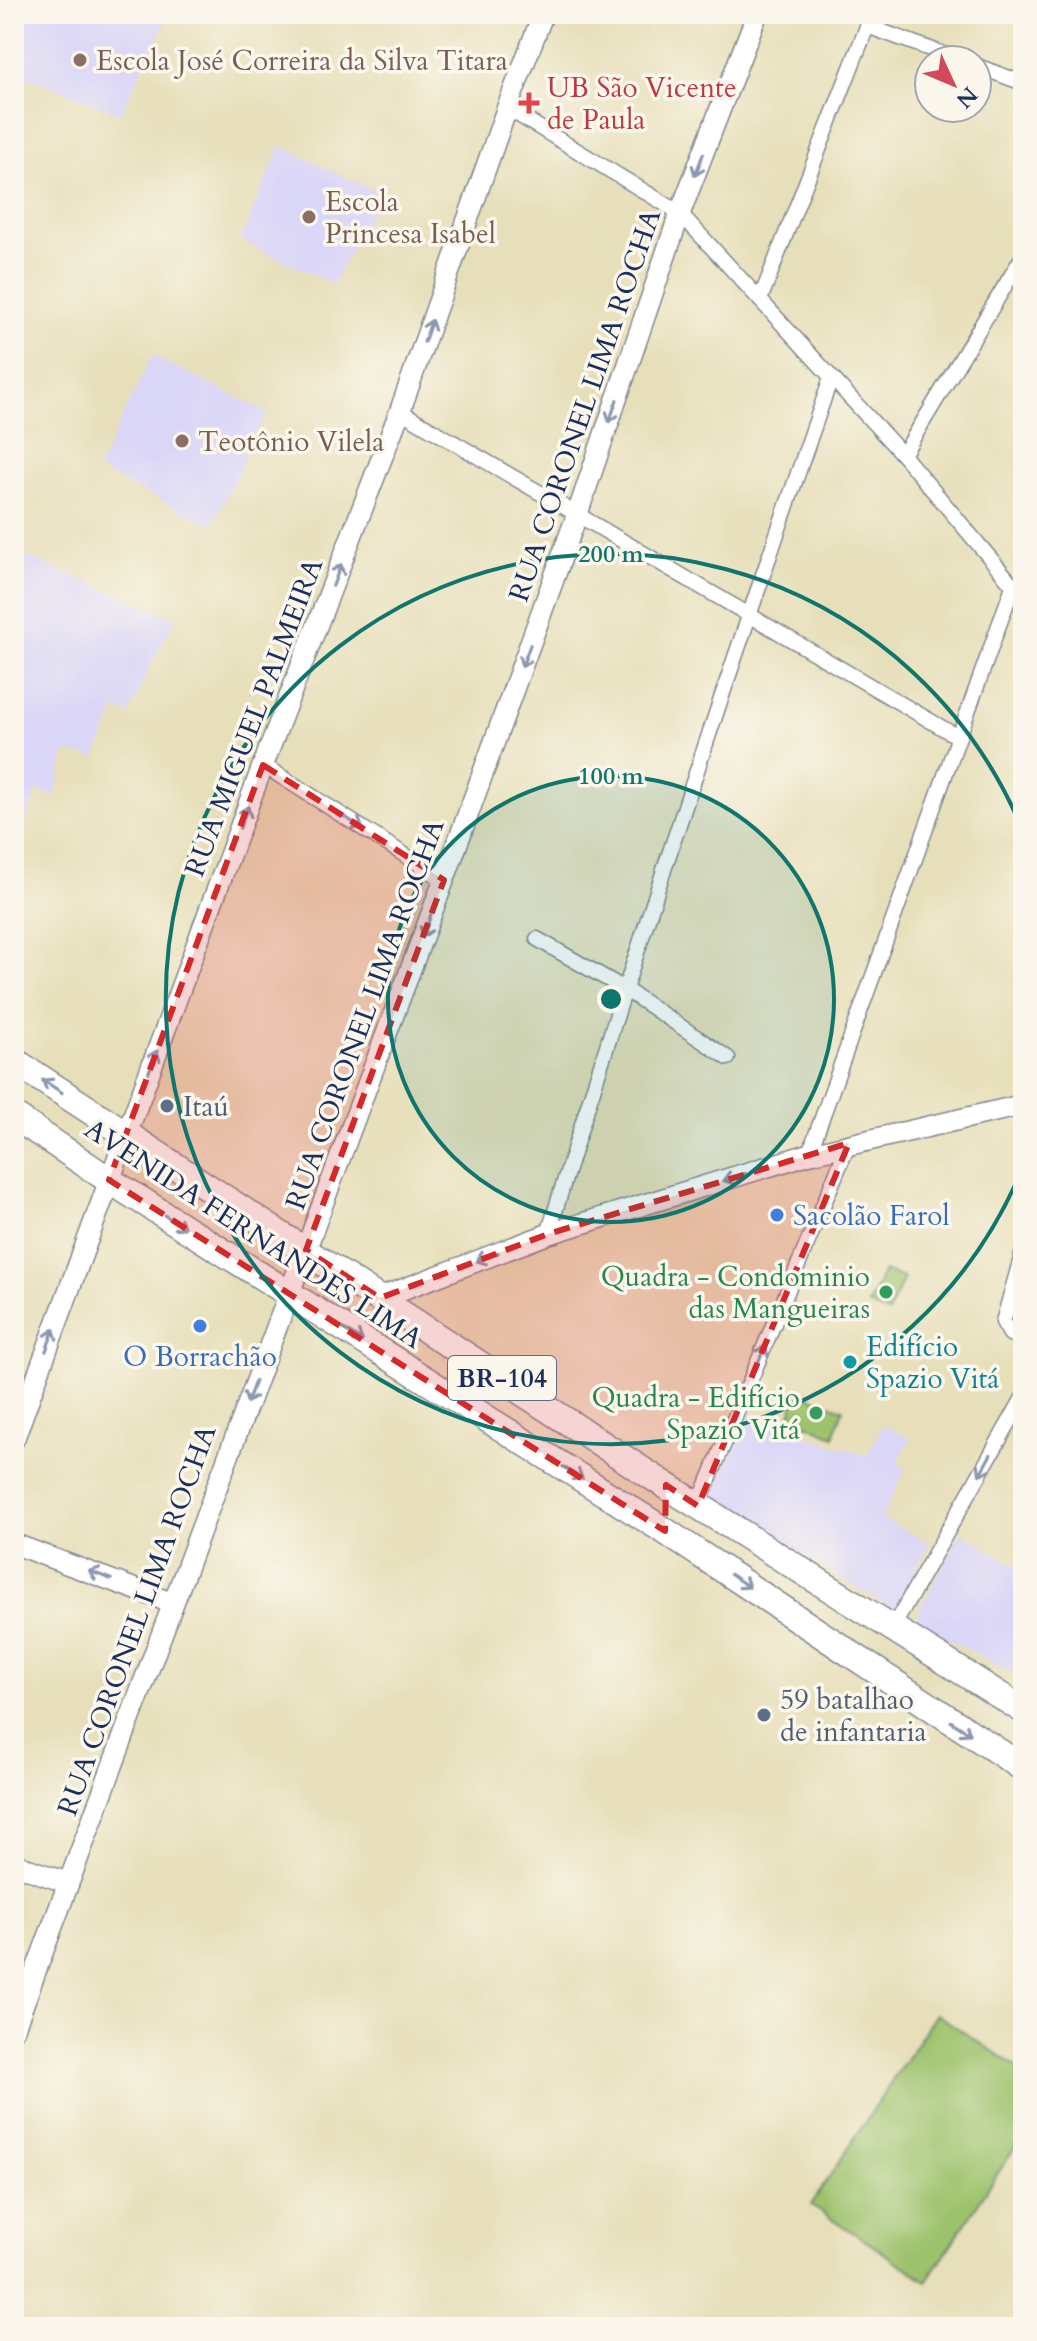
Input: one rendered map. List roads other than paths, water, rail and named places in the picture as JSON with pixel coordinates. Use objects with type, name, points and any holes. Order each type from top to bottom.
[{"type":"highway","name":"AVENIDA FERNANDES LIMA","points":[[14,1061],[651,1476],[1023,1710]]},
{"type":"highway","name":"AVENIDA FERNANDES LIMA","points":[[14,1116],[109,1180],[670,1535],[1023,1768]]},
{"type":"highway","points":[[651,1476],[664,1505],[670,1535],[700,1525],[727,1524]]},
{"type":"street","name":"RUA MIGUEL PALMEIRA","points":[[14,1439],[263,765],[400,411],[543,14]]},
{"type":"street","name":"RUA CORONEL LIMA ROCHA","points":[[14,2029],[444,880],[577,515],[680,213],[757,14]]},
{"type":"street","points":[[760,300],[870,20],[924,44]]},
{"type":"street","points":[[993,72],[1023,83]]},
{"type":"street","points":[[507,108],[680,213],[903,455],[1018,591],[958,737],[809,1154]]},
{"type":"street","points":[[903,455],[1023,256]]},
{"type":"street","points":[[548,1234],[623,988],[831,378]]},
{"type":"street","points":[[400,411],[958,737]]},
{"type":"street","points":[[263,765],[444,880]]},
{"type":"street","points":[[537,939],[623,988],[728,1058]]},
{"type":"street","points":[[380,1298],[548,1234],[809,1154],[1023,1105]]},
{"type":"street","points":[[698,1506],[849,1143]]},
{"type":"street","points":[[1022,1257],[1003,1322],[1010,1334],[1023,1339]]},
{"type":"street","points":[[892,1629],[1023,1398]]},
{"type":"street","points":[[14,1544],[172,1603]]},
{"type":"street","points":[[14,1864],[68,1883]]},
{"type":"place","name":"Escola José Correira da Silva Titara","points":[[80,60]]},
{"type":"place","name":"UB São Vicente de Paula","points":[[529,103]]},
{"type":"place","name":"Escola Princesa Isabel","points":[[309,217]]},
{"type":"place","name":"Teotônio Vilela","points":[[182,441]]},
{"type":"place","name":"Itaú","points":[[167,1106]]},
{"type":"place","name":"Sacolão Farol","points":[[777,1215]]},
{"type":"place","name":"Quadra - Condominio das Mangueiras","points":[[886,1292]]},
{"type":"place","name":"O Borrachão","points":[[200,1326]]},
{"type":"place","name":"Edifício Spazio Vitá","points":[[850,1362]]},
{"type":"place","name":"Quadra - Edifício Spazio Vitá","points":[[816,1413]]},
{"type":"place","name":"59 batalhao de infantaria","points":[[764,1715]]}]
